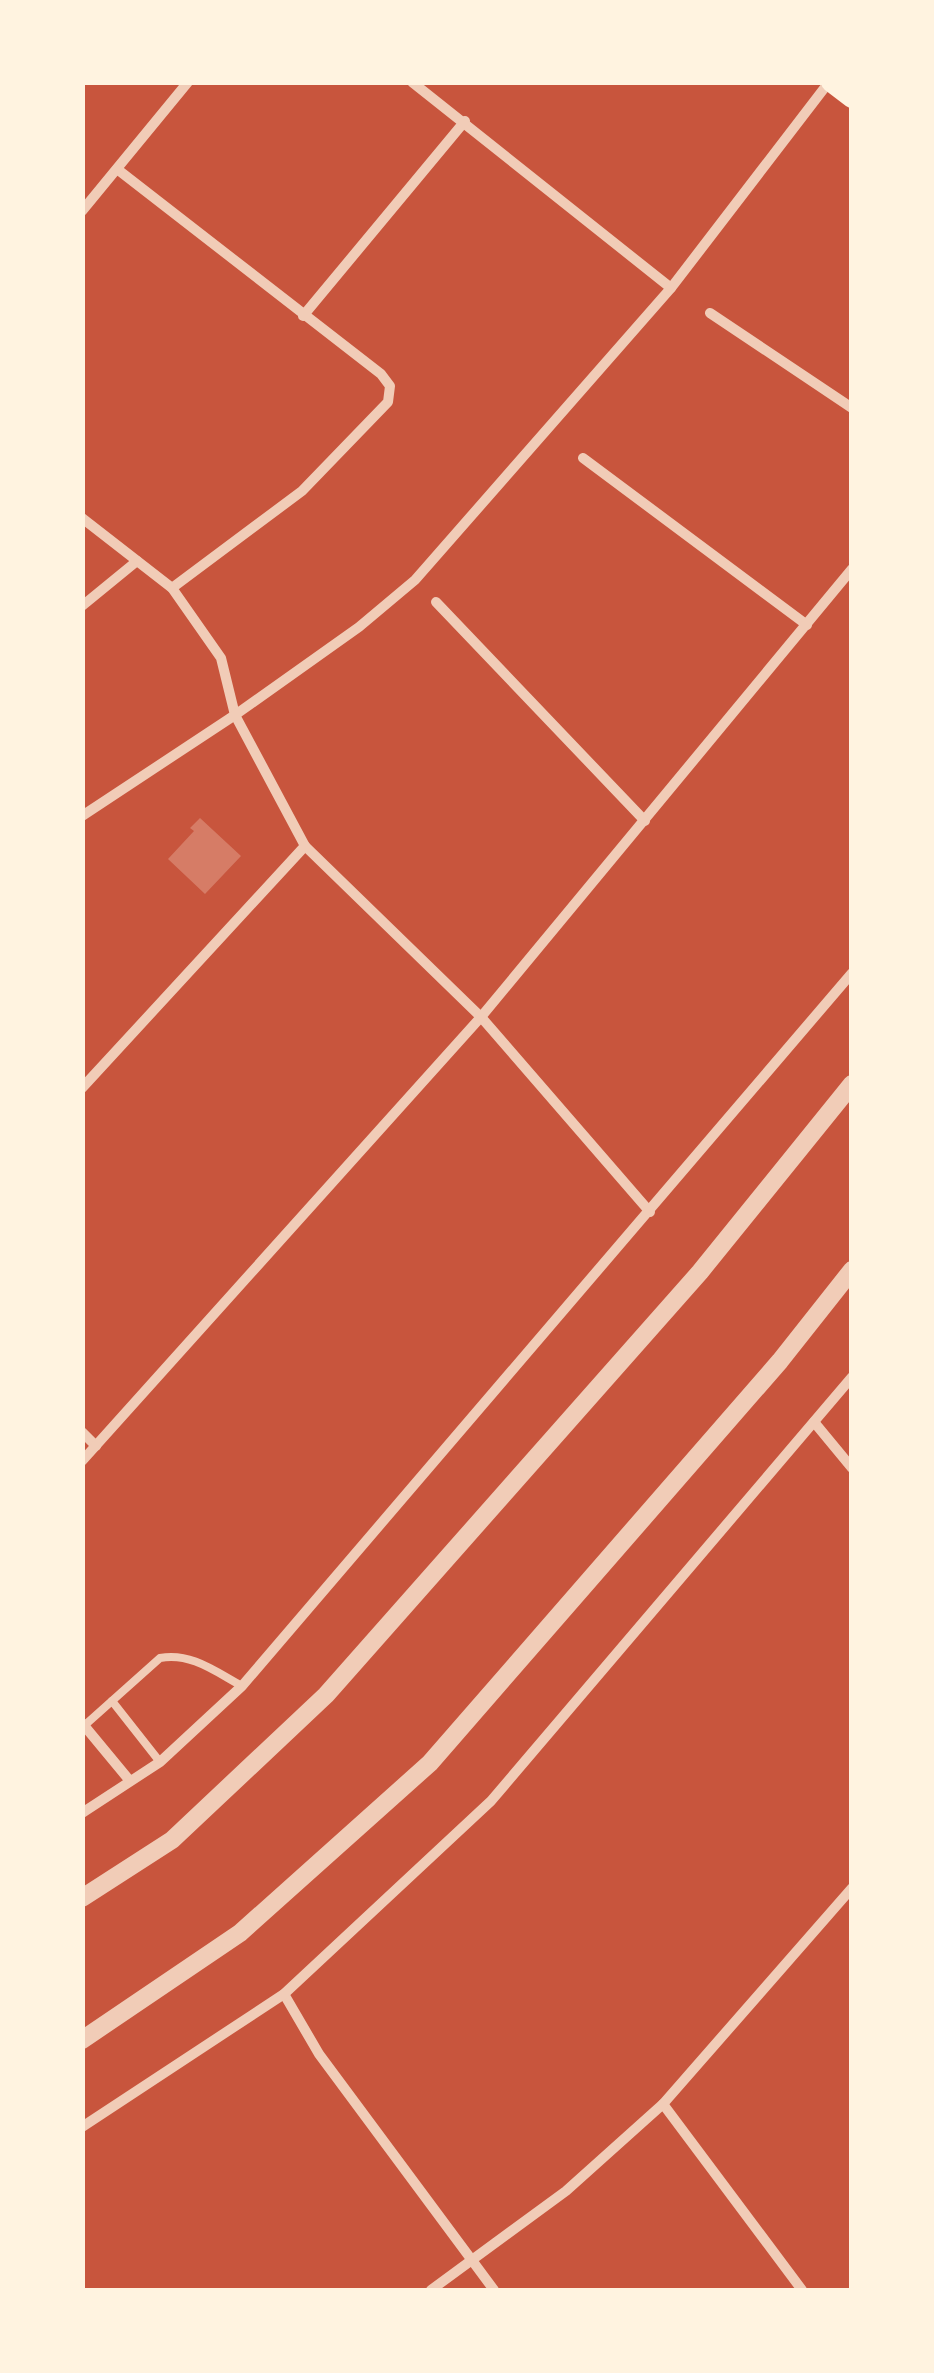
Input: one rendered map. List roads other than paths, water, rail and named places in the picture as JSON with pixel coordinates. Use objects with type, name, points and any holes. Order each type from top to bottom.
[{"type":"main road","points":[[830,82],[852,98]]},
{"type":"street","points":[[82,211],[188,82]]},
{"type":"street","points":[[412,82],[671,288]]},
{"type":"street","points":[[82,816],[235,715],[359,626],[415,580],[671,288],[830,82]]},
{"type":"street","points":[[303,316],[465,121]]},
{"type":"street","points":[[116,169],[382,374],[390,386],[388,402],[302,492],[172,588]]},
{"type":"street","points":[[710,313],[852,408]]},
{"type":"street","points":[[583,458],[807,625]]},
{"type":"street","points":[[82,518],[172,588],[221,658],[235,715],[305,846],[481,1018],[650,1212]]},
{"type":"street","points":[[82,606],[138,561]]},
{"type":"street","points":[[82,1461],[481,1018],[852,569]]},
{"type":"street","points":[[436,602],[645,821]]},
{"type":"street","points":[[82,1088],[305,846]]},
{"type":"street","points":[[82,1813],[160,1762],[242,1686],[852,973]]},
{"type":"street","points":[[82,1898],[172,1840],[326,1694],[700,1272],[852,1084]]},
{"type":"street","points":[[82,2040],[240,1933],[430,1762],[780,1361],[852,1270]]},
{"type":"street","points":[[82,2126],[284,1994],[491,1802],[852,1376]]},
{"type":"street","points":[[814,1422],[852,1468]]},
{"type":"street","points":[[82,1432],[96,1446]]},
{"type":"street","points":[[84,1724],[130,1781]]},
{"type":"street","points":[[432,2290],[566,2190],[663,2104],[851,1891]]},
{"type":"street","points":[[284,1994],[319,2054],[494,2290]]},
{"type":"street","points":[[663,2104],[802,2290]]},
{"type":"lane","points":[[84,1724],[160,1658],[176,1655],[242,1686]]},
{"type":"lane","points":[[112,1701],[160,1762]]}]
